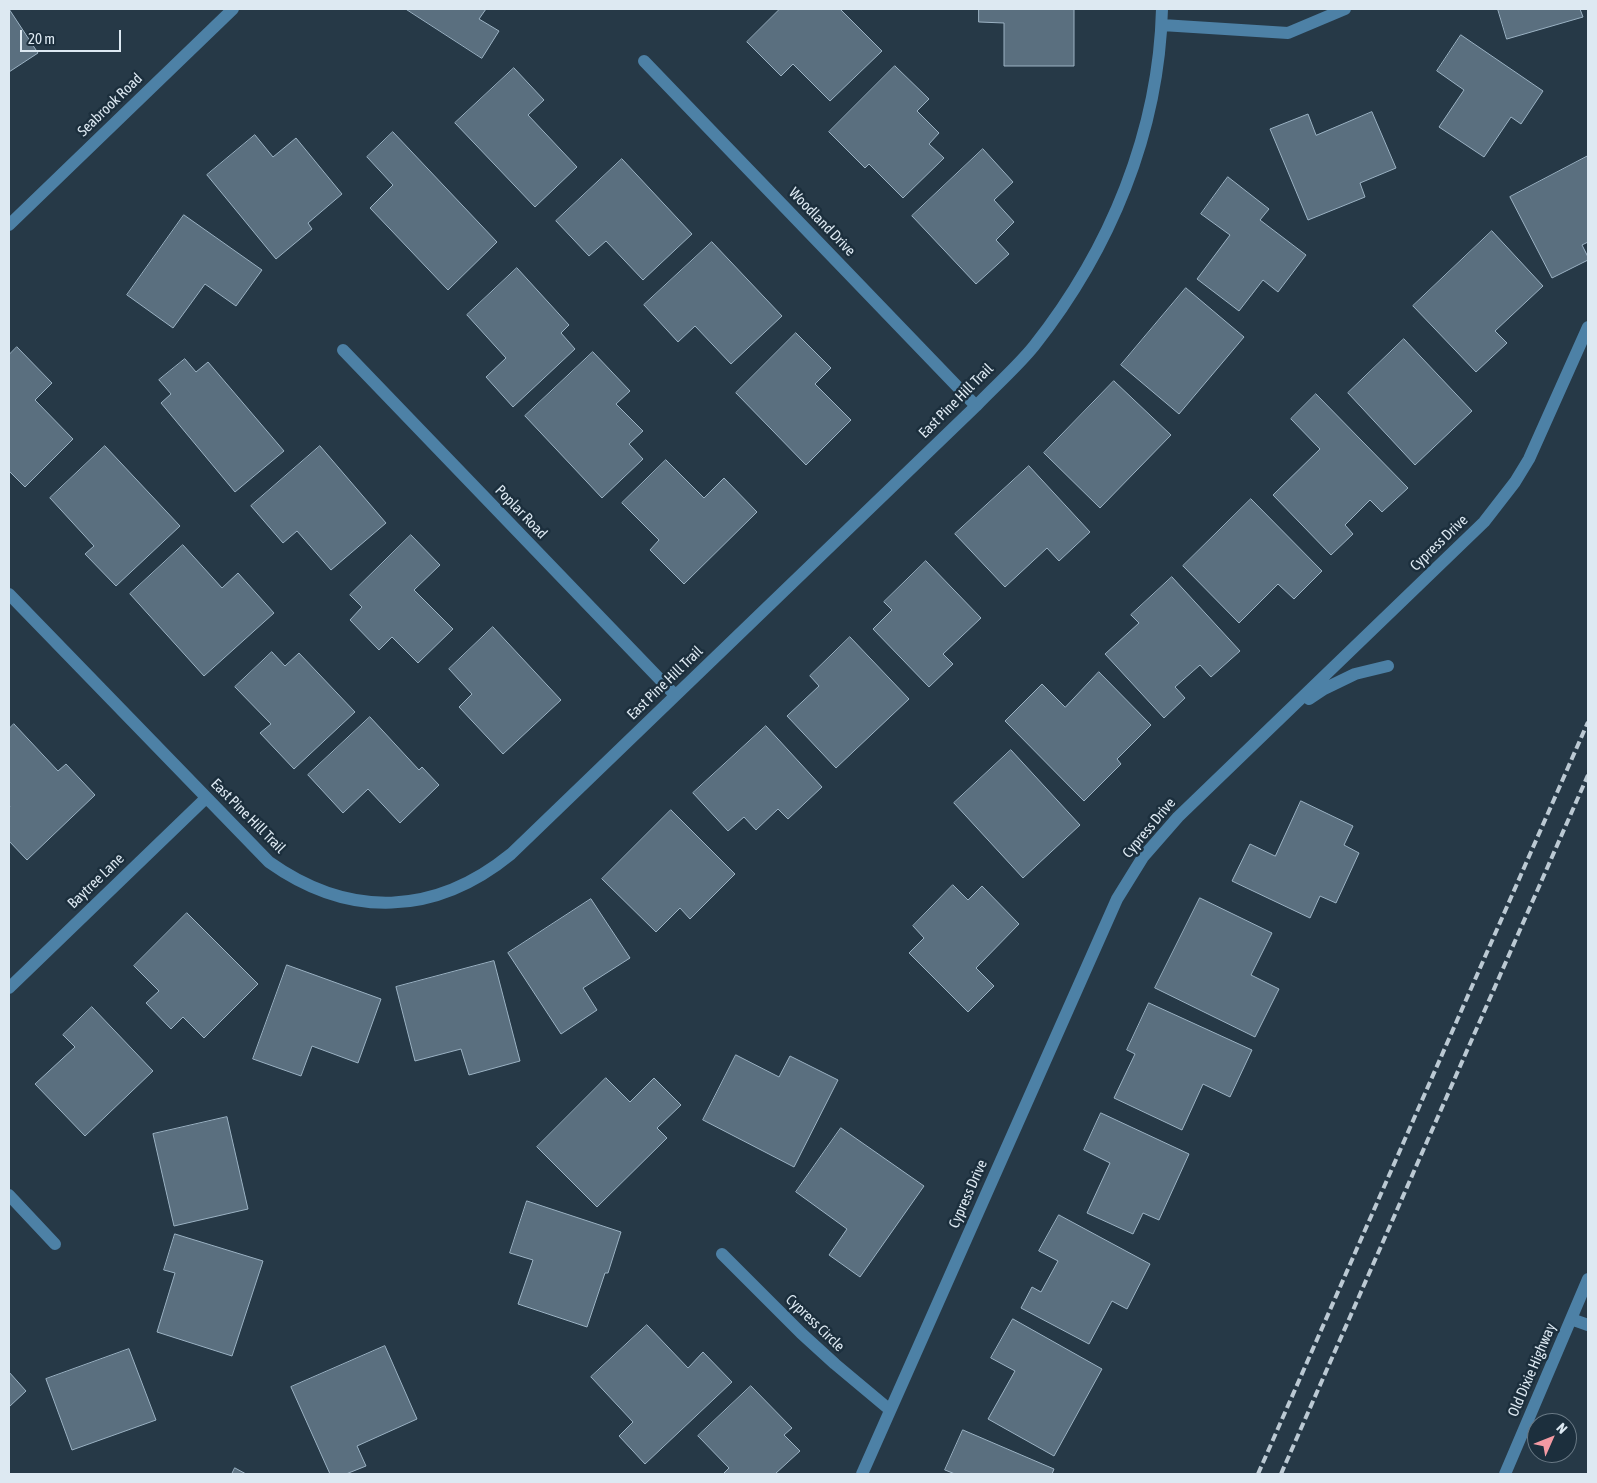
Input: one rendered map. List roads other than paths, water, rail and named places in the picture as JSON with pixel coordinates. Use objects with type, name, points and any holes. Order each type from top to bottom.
[{"type":"street","name":"Seabrook Road","points":[[9,225],[233,9]]},
{"type":"street","name":"East Pine Hill Trail","points":[[9,594],[269,862],[289,876],[333,896],[356,901],[380,903],[404,902],[427,898],[450,891],[472,881],[493,869],[511,854],[976,406],[1033,348],[1063,308],[1101,244],[1132,174],[1152,103],[1160,54],[1162,9]]},
{"type":"street","points":[[1162,25],[1288,33],[1344,9]]},
{"type":"street","name":"Woodland Drive","points":[[644,61],[976,406]]},
{"type":"street","name":"Cypress Drive","points":[[862,1474],[1117,899],[1143,857],[1178,817],[1484,522],[1515,482],[1529,459],[1588,327]]},
{"type":"street","name":"Poplar Road","points":[[343,350],[675,695]]},
{"type":"street","points":[[1280,718],[1324,689],[1355,674],[1388,666]]},
{"type":"street","name":"Baytree Lane","points":[[9,988],[206,798]]},
{"type":"street","points":[[9,1195],[56,1244]]},
{"type":"street","name":"Cypress Circle","points":[[722,1254],[835,1364],[890,1410]]},
{"type":"street","name":"Old Dixie Highway","points":[[1505,1474],[1588,1279]]},
{"type":"street","points":[[1571,1319],[1588,1325]]},
{"type":"railway","points":[[1258,1474],[1588,722]]},
{"type":"railway","points":[[1281,1474],[1588,775]]}]
